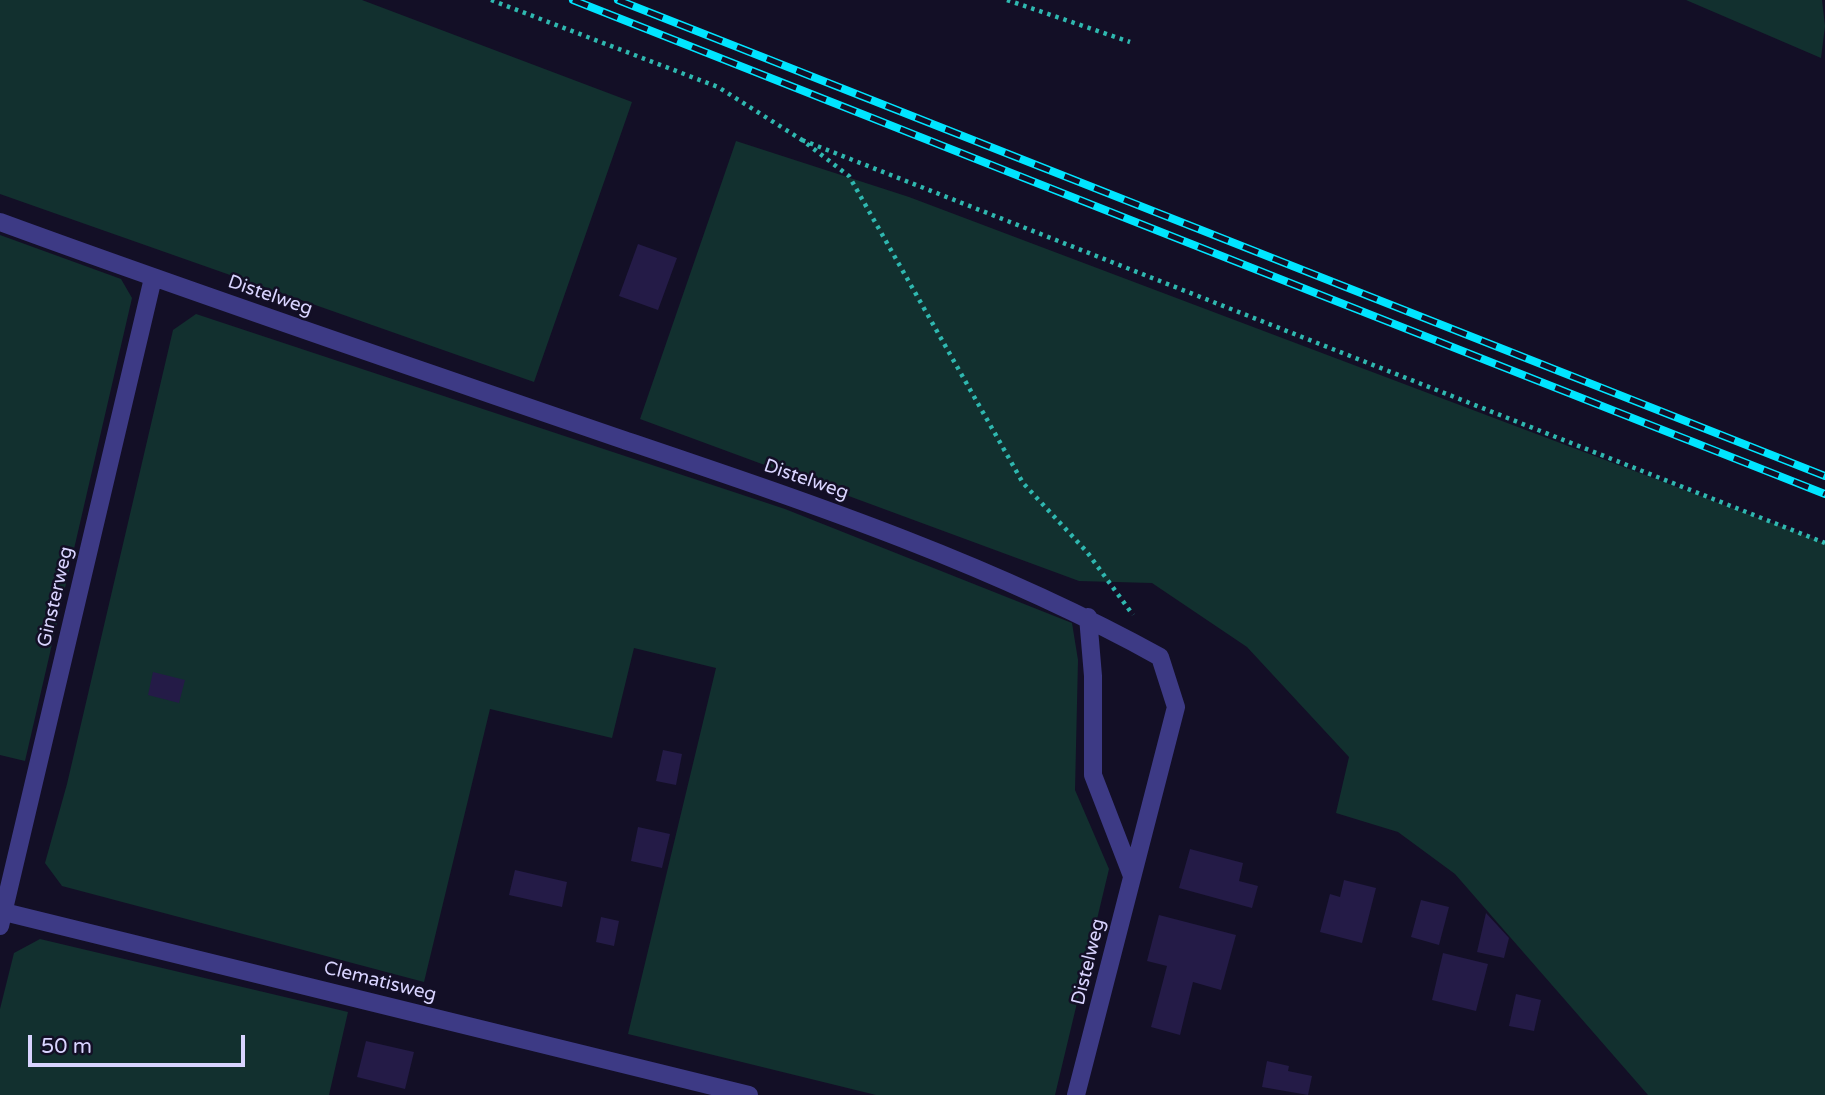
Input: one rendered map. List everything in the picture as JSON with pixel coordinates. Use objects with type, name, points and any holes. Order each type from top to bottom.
[{"type":"street","name":"Distelweg","points":[[0,222],[153,278],[838,513],[987,571],[1088,617],[1160,657],[1176,707],[1076,1095]]},
{"type":"street","name":"Ginsterweg","points":[[1,916],[153,278]]},
{"type":"street","points":[[1088,617],[1093,676],[1093,775],[1132,876]]},
{"type":"street","name":"Clematisweg","points":[[1,916],[749,1095]]},
{"type":"path","points":[[491,0],[718,87],[802,140],[849,176],[1023,483],[1087,551],[1160,657]]},
{"type":"path","points":[[1007,0],[1129,42]]},
{"type":"path","points":[[802,140],[1825,543]]},
{"type":"green space","points":[[0,0],[362,0],[632,102],[534,382],[0,194]]},
{"type":"green space","points":[[1686,0],[1822,0],[1825,26],[1821,58]]},
{"type":"green space","points":[[736,141],[909,197],[1825,543],[1825,1095],[1648,1095],[1455,874],[1398,832],[1336,813],[1349,757],[1247,647],[1152,583],[1079,581],[640,419]]},
{"type":"green space","points":[[0,235],[121,279],[132,298],[25,761],[0,755]]},
{"type":"green space","points":[[196,314],[785,509],[1072,623],[1078,660],[1075,790],[1109,869],[1055,1095],[876,1095],[628,1034],[716,668],[634,648],[612,738],[490,709],[424,982],[62,886],[45,863],[67,784],[173,330]]},
{"type":"green space","points":[[40,939],[348,1012],[329,1095],[0,1095],[0,1009],[14,953]]},
{"type":"building","points":[[638,244],[677,258],[658,310],[619,296]]},
{"type":"building","points":[[153,672],[185,680],[179,703],[148,695]]},
{"type":"building","points":[[663,750],[682,754],[676,785],[656,781]]},
{"type":"building","points":[[638,827],[670,834],[662,868],[631,861]]},
{"type":"building","points":[[1190,849],[1243,863],[1239,881],[1258,886],[1252,908],[1179,888]]},
{"type":"building","points":[[515,870],[567,882],[562,907],[509,895]]},
{"type":"building","points":[[1344,880],[1376,888],[1362,943],[1320,932],[1330,894],[1340,897]]},
{"type":"building","points":[[1421,900],[1449,907],[1439,945],[1411,937]]},
{"type":"building","points":[[1486,913],[1509,938],[1504,958],[1477,952]]},
{"type":"building","points":[[1159,915],[1236,935],[1221,990],[1193,982],[1180,1035],[1151,1027],[1167,966],[1147,961]]},
{"type":"building","points":[[601,917],[619,921],[614,946],[596,942]]},
{"type":"building","points":[[1443,953],[1488,964],[1476,1011],[1432,1000]]},
{"type":"building","points":[[1516,994],[1541,1000],[1534,1031],[1509,1026]]},
{"type":"building","points":[[366,1041],[414,1052],[405,1089],[357,1077]]},
{"type":"building","points":[[1267,1061],[1289,1066],[1288,1071],[1312,1076],[1308,1095],[1262,1087]]},
{"type":"railway","points":[[573,0],[1825,494]]},
{"type":"railway","points":[[618,0],[1825,476]]}]
